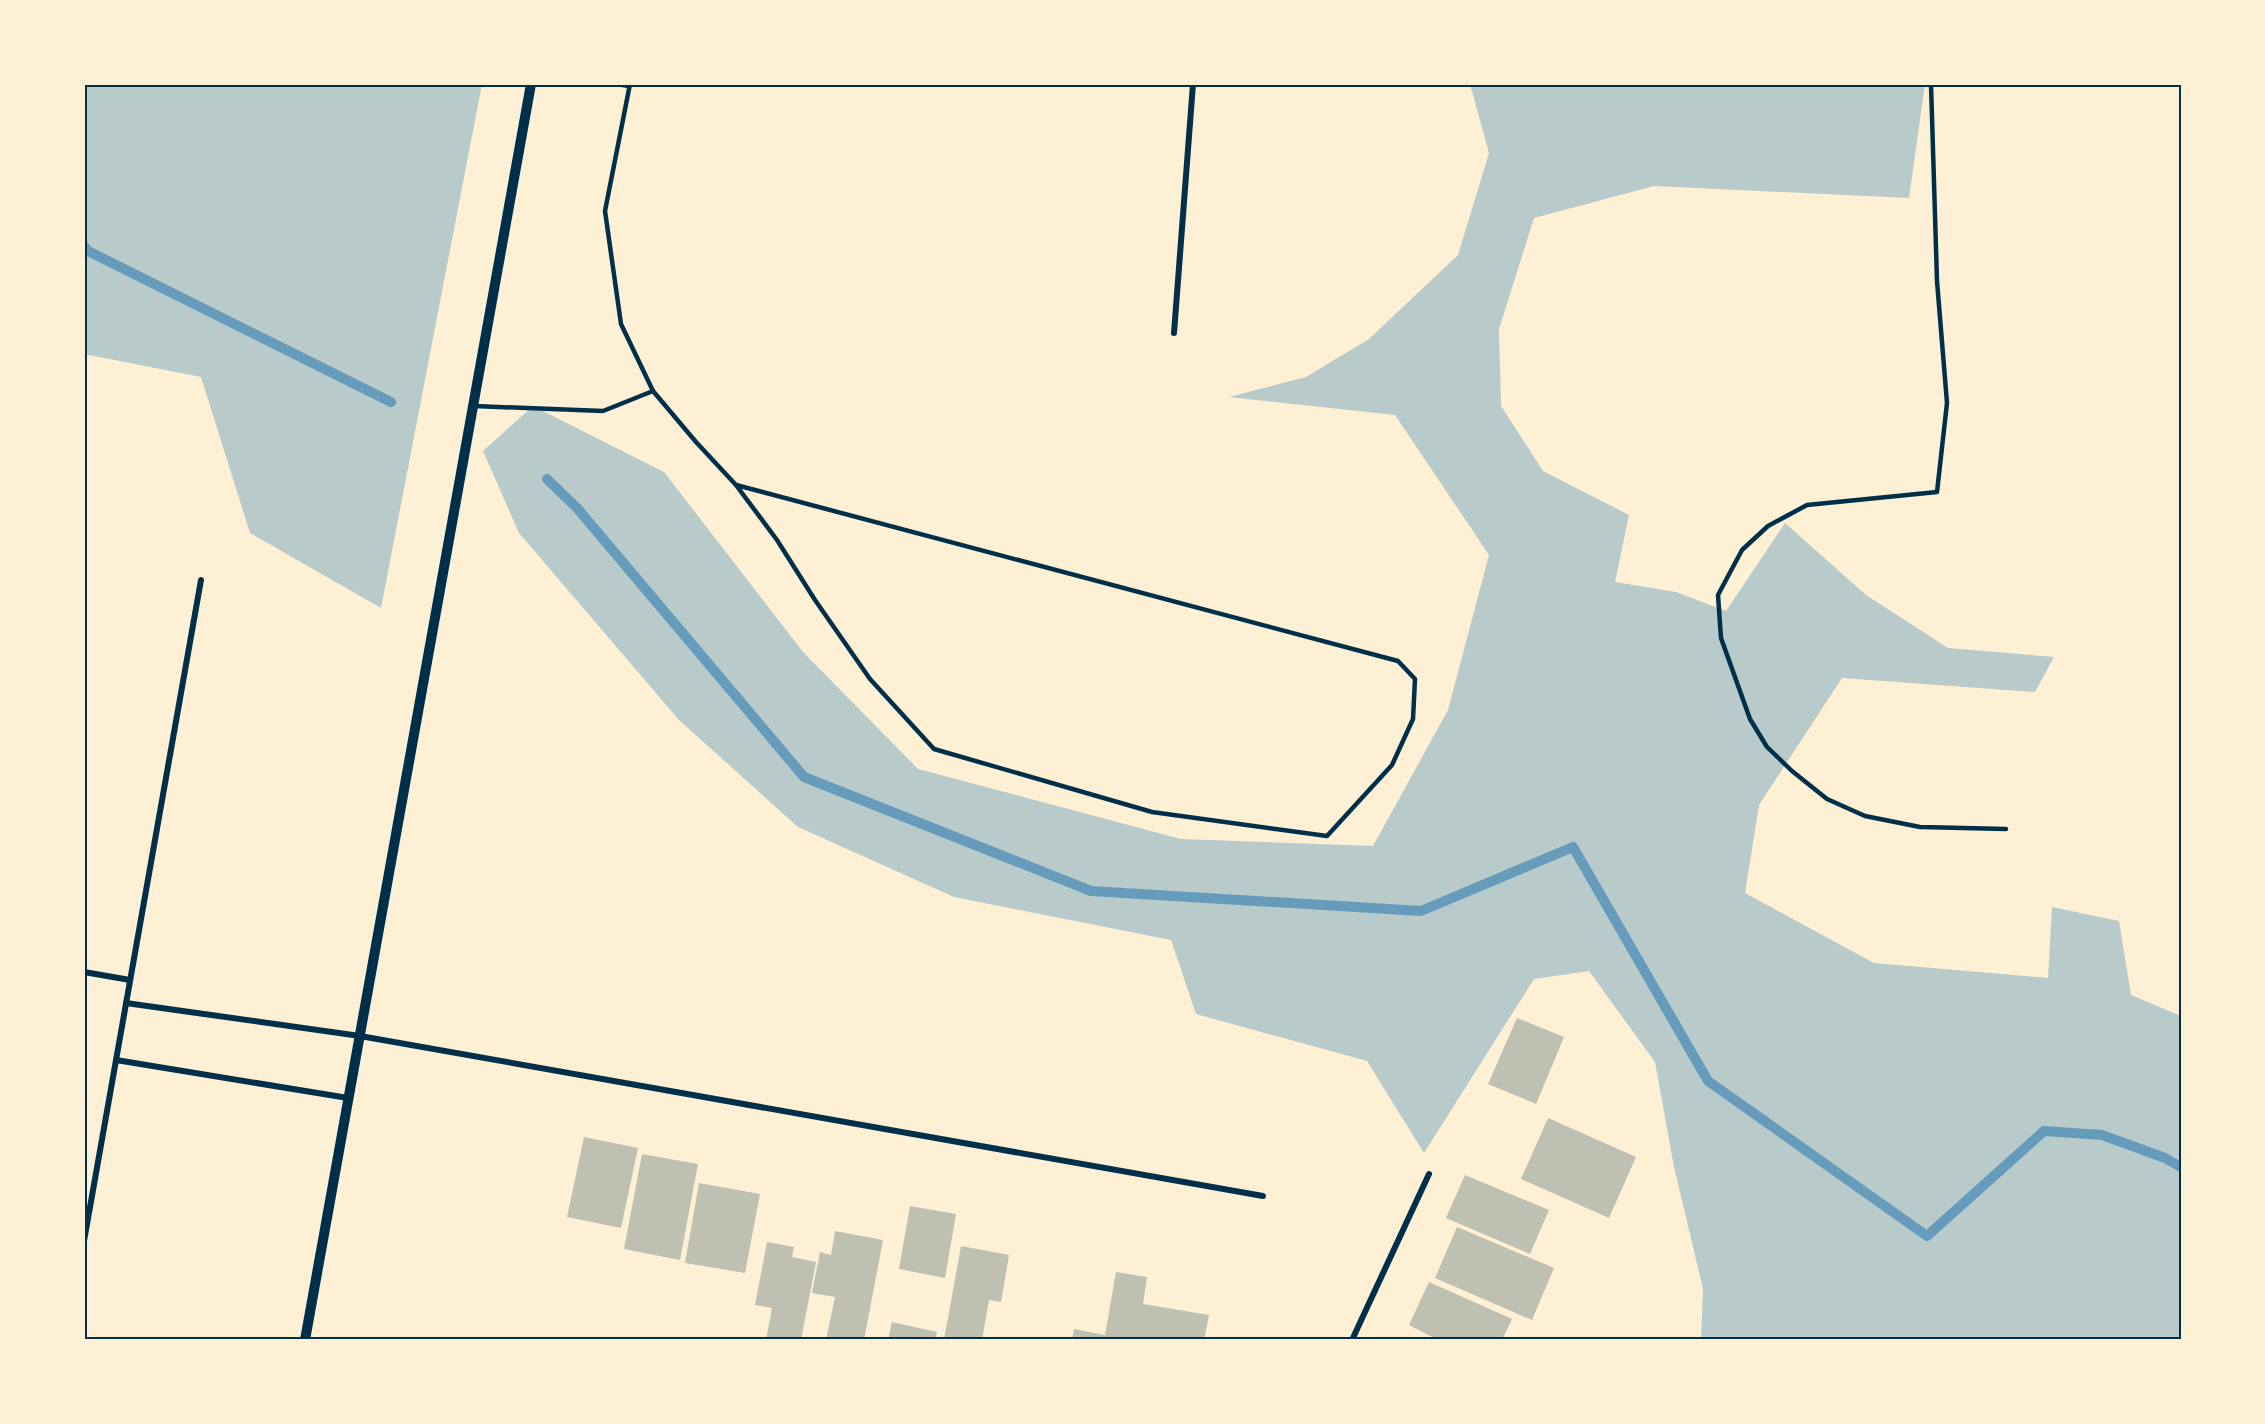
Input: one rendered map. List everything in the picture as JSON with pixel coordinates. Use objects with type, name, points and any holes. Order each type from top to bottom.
[{"type":"street","points":[[305,1340],[531,84]]},
{"type":"street","points":[[1174,333],[1193,84]]},
{"type":"street","points":[[84,1241],[201,580]]},
{"type":"street","points":[[84,972],[130,980]]},
{"type":"street","points":[[126,1003],[360,1036],[1263,1196]]},
{"type":"street","points":[[116,1060],[348,1098]]},
{"type":"street","points":[[1352,1340],[1429,1174]]},
{"type":"lane","points":[[616,84],[630,85],[605,211],[621,324],[653,391],[736,485],[777,540],[870,679],[934,749],[1152,812],[1327,836],[1392,765],[1413,719],[1415,679],[1398,661],[736,485]]},
{"type":"lane","points":[[1931,84],[1938,281],[1947,403],[1937,492],[1807,505],[1768,525],[1742,550],[1718,596],[1721,638],[1750,718],[1767,747],[1827,799],[1865,816],[1920,827],[2006,829]]},
{"type":"lane","points":[[472,406],[603,411],[653,391]]},
{"type":"shaded area","points":[[84,84],[482,84],[381,608],[250,533],[201,377],[84,354]]},
{"type":"shaded area","points":[[1470,84],[1925,84],[1909,198],[1654,186],[1534,218],[1499,329],[1501,406],[1543,471],[1629,515],[1615,582],[1676,592],[1726,611],[1785,523],[1866,595],[1948,648],[2054,657],[2035,692],[1842,678],[1759,805],[1745,893],[1874,963],[2048,978],[2052,907],[2119,921],[2131,995],[2181,1016],[2181,1340],[1701,1340],[1703,1289],[1674,1167],[1655,1062],[1589,971],[1534,979],[1424,1153],[1367,1061],[1196,1014],[1171,940],[954,897],[798,827],[679,720],[519,533],[483,451],[533,406],[664,472],[803,652],[918,769],[1181,839],[1373,846],[1448,710],[1489,555],[1395,415],[1229,397],[1306,377],[1369,339],[1458,255],[1489,153]]},
{"type":"building","points":[[1517,1018],[1564,1037],[1536,1104],[1488,1084]]},
{"type":"building","points":[[1548,1118],[1636,1157],[1609,1218],[1521,1179]]},
{"type":"building","points":[[584,1137],[638,1148],[621,1228],[567,1217]]},
{"type":"building","points":[[642,1154],[698,1164],[680,1260],[624,1249]]},
{"type":"building","points":[[1465,1175],[1549,1210],[1530,1254],[1446,1218]]},
{"type":"building","points":[[699,1183],[760,1194],[745,1273],[685,1263]]},
{"type":"building","points":[[910,1206],[956,1214],[945,1278],[899,1269]]},
{"type":"building","points":[[1457,1227],[1554,1268],[1532,1320],[1435,1278]]},
{"type":"building","points":[[835,1231],[883,1240],[864,1340],[826,1340],[835,1297],[812,1293],[820,1252],[831,1255]]},
{"type":"building","points":[[767,1242],[794,1247],[792,1257],[816,1262],[801,1340],[766,1340],[772,1308],[755,1305]]},
{"type":"building","points":[[961,1246],[1009,1255],[1001,1302],[989,1300],[982,1340],[944,1340]]},
{"type":"building","points":[[1116,1272],[1147,1277],[1143,1304],[1209,1315],[1204,1340],[1072,1340],[1074,1329],[1105,1335]]},
{"type":"building","points":[[1429,1282],[1512,1319],[1502,1340],[1438,1340],[1409,1325]]},
{"type":"building","points":[[892,1322],[937,1332],[935,1340],[888,1340]]},
{"type":"waterway","points":[[84,246],[88,251],[391,402]]},
{"type":"waterway","points":[[547,479],[577,508],[804,777],[1091,891],[1421,911],[1573,847],[1708,1081],[1927,1236],[2044,1131],[2102,1135],[2165,1158],[2181,1167]]}]
